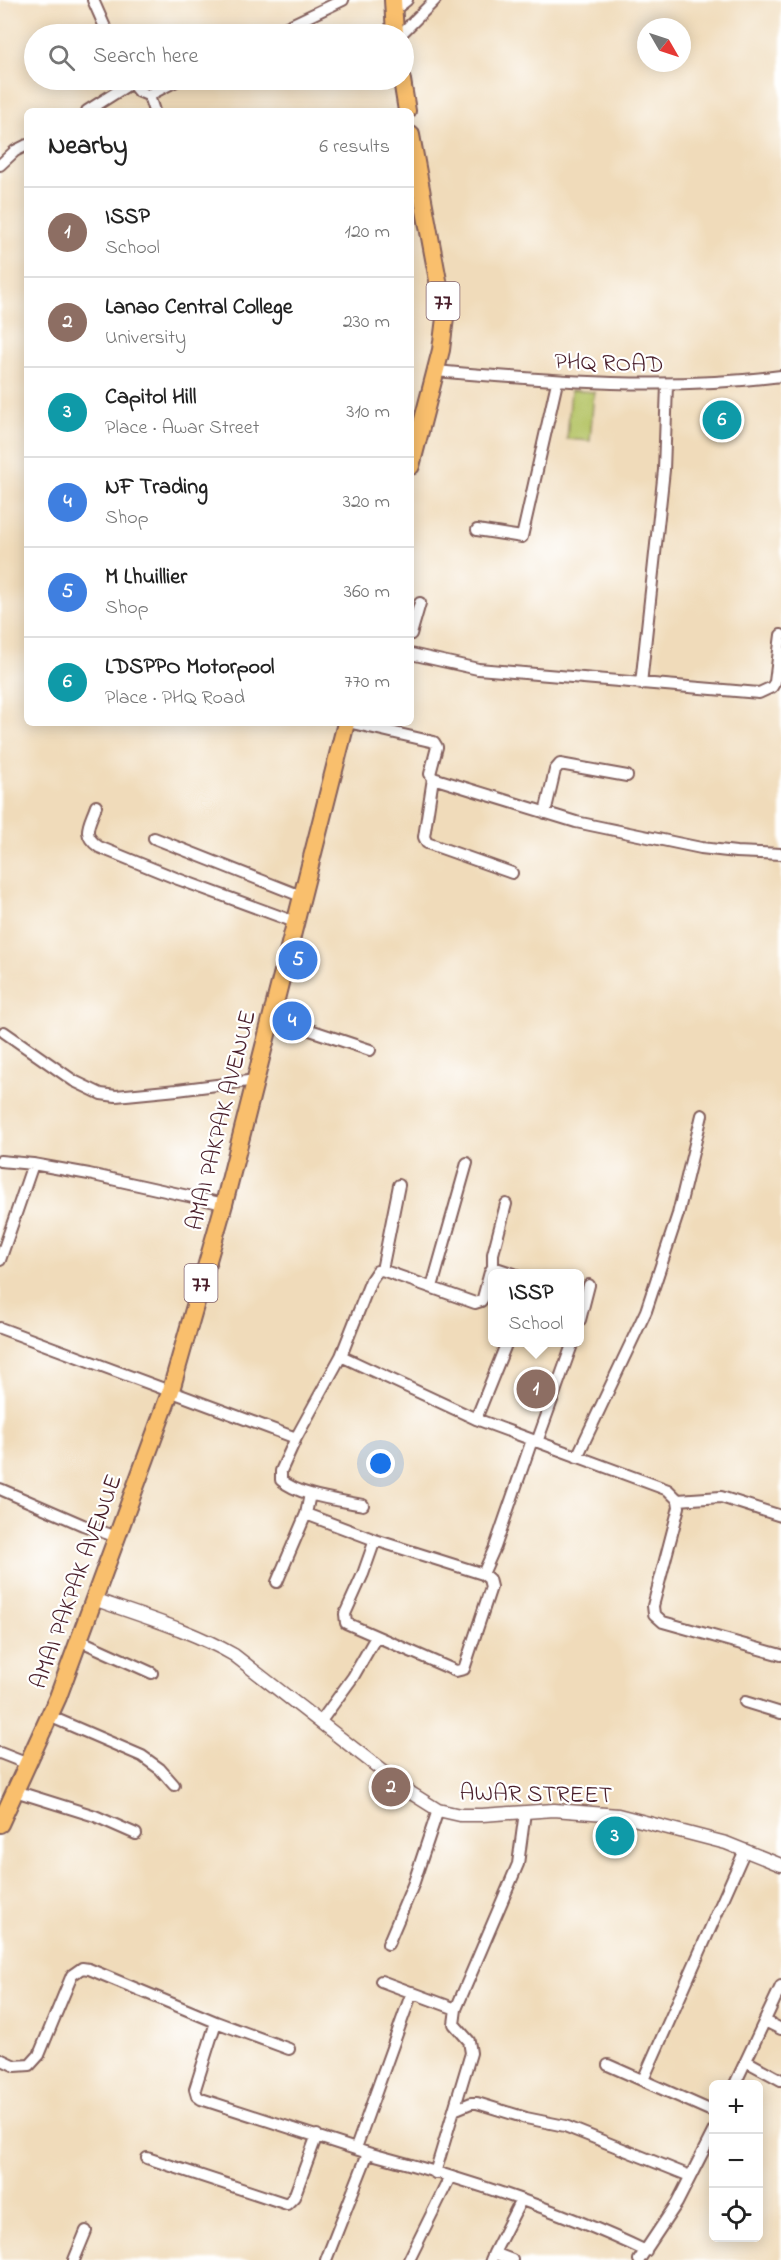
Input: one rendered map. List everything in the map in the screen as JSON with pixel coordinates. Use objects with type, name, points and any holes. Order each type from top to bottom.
[{"type":"highway","points":[[393,5],[394,24]]},
{"type":"highway","points":[[404,90],[407,108]]},
{"type":"highway","name":"77","points":[[414,151],[445,313],[445,325],[436,371],[414,455]]},
{"type":"highway","name":"AMAI PAKPAK AVENUE","points":[[0,1824],[49,1716],[79,1640],[171,1390],[224,1204],[345,726]]},
{"type":"street","points":[[93,0],[104,24]]},
{"type":"street","points":[[293,24],[343,0]]},
{"type":"street","points":[[393,5],[407,0]]},
{"type":"street","points":[[411,24],[435,0]]},
{"type":"street","points":[[91,108],[117,90]]},
{"type":"street","points":[[137,90],[150,96]]},
{"type":"street","points":[[150,96],[156,90]]},
{"type":"street","points":[[150,96],[153,108]]},
{"type":"street","points":[[0,165],[24,147]]},
{"type":"street","name":"PHQ ROAD","points":[[436,371],[556,382],[667,385],[781,376]]},
{"type":"street","points":[[477,530],[522,537],[556,382]]},
{"type":"street","points":[[641,684],[664,470],[667,385]]},
{"type":"street","points":[[414,624],[420,603]]},
{"type":"street","points":[[414,655],[478,669],[759,693],[778,683],[781,635]]},
{"type":"street","points":[[365,726],[434,742],[436,747],[430,774],[433,778],[424,837],[427,843],[512,873]]},
{"type":"street","points":[[545,813],[555,770],[560,764],[627,776]]},
{"type":"street","points":[[433,778],[576,822],[701,848],[781,854]]},
{"type":"street","points":[[96,806],[87,836],[99,847],[295,922]]},
{"type":"street","points":[[154,838],[301,896]]},
{"type":"street","points":[[271,1017],[370,1050]]},
{"type":"street","points":[[4,1032],[74,1081],[101,1094],[116,1096],[256,1080]]},
{"type":"street","points":[[578,1457],[646,1311],[678,1215],[702,1115]]},
{"type":"street","points":[[0,1161],[33,1164],[224,1204]]},
{"type":"street","points":[[432,1287],[467,1163]]},
{"type":"street","points":[[0,1260],[33,1164]]},
{"type":"street","points":[[382,1270],[399,1185]]},
{"type":"street","points":[[500,1269],[494,1267],[493,1254],[506,1204]]},
{"type":"street","points":[[363,1504],[310,1494],[286,1485],[280,1476],[296,1438],[340,1356],[371,1280],[377,1271],[382,1270],[478,1302],[483,1298],[488,1279]]},
{"type":"street","points":[[584,1302],[589,1285]]},
{"type":"street","points":[[0,1328],[296,1438]]},
{"type":"street","points":[[476,1419],[505,1347]]},
{"type":"street","points":[[483,1574],[571,1347]]},
{"type":"street","points":[[340,1356],[476,1419],[668,1490],[678,1500],[679,1507],[653,1606],[657,1618],[663,1622],[781,1655]]},
{"type":"street","points":[[0,1489],[83,1525],[117,1537]]},
{"type":"street","points":[[277,1582],[306,1514],[310,1494]]},
{"type":"street","points":[[678,1500],[720,1497],[781,1516]]},
{"type":"street","points":[[306,1514],[489,1578],[491,1587],[464,1669],[456,1671],[348,1625],[344,1618],[375,1540]]},
{"type":"street","name":"AWAR STREET","points":[[94,1599],[216,1645],[260,1673],[411,1793],[438,1810],[460,1815],[554,1810],[618,1815],[726,1843],[781,1865]]},
{"type":"street","points":[[321,1721],[353,1677],[376,1637]]},
{"type":"street","points":[[79,1640],[152,1673]]},
{"type":"street","points":[[745,1702],[781,1713]]},
{"type":"street","points":[[49,1716],[142,1756],[160,1769],[174,1785]]},
{"type":"street","points":[[0,1753],[28,1764]]},
{"type":"street","points":[[15,1791],[94,1816],[136,1834]]},
{"type":"street","points":[[388,1944],[413,1885],[438,1810]]},
{"type":"street","points":[[435,2173],[471,2053],[469,2041],[454,2024],[456,2009],[518,1864],[525,1812]]},
{"type":"street","points":[[643,2080],[745,1850]]},
{"type":"street","points":[[0,2059],[15,2066],[30,2065],[39,2055],[72,1975],[82,1968],[290,2049]]},
{"type":"street","points":[[381,1981],[456,2009]]},
{"type":"street","points":[[737,2080],[781,1986]]},
{"type":"street","points":[[356,2148],[412,1992]]},
{"type":"street","points":[[765,2021],[781,2029]]},
{"type":"street","points":[[216,2022],[195,2089],[197,2096],[201,2099],[521,2200],[608,2233],[643,2256],[666,2221],[712,2134]]},
{"type":"street","points":[[746,2061],[781,2079]]},
{"type":"street","points":[[608,2065],[709,2110]]},
{"type":"street","points":[[454,2110],[477,2103],[526,2118],[565,2126],[690,2176]]},
{"type":"street","points":[[147,2158],[287,2204],[294,2197],[317,2135]]},
{"type":"street","points":[[326,2260],[368,2153]]},
{"type":"street","points":[[409,2260],[450,2177]]},
{"type":"street","points":[[512,2260],[493,2257],[521,2200]]},
{"type":"street","points":[[74,2260],[86,2231]]},
{"type":"green space","points":[[571,390],[594,392],[590,441],[567,439]]},
{"type":"place","name":"LDSPPO Motorpool","points":[[722,420]]},
{"type":"place","name":"M Lhuillier","points":[[298,960]]},
{"type":"place","name":"NF Trading","points":[[292,1021]]},
{"type":"place","name":"ISSP","points":[[536,1389]]},
{"type":"place","name":"Lanao Central College","points":[[391,1787]]},
{"type":"place","name":"Capitol Hill","points":[[615,1836]]}]
